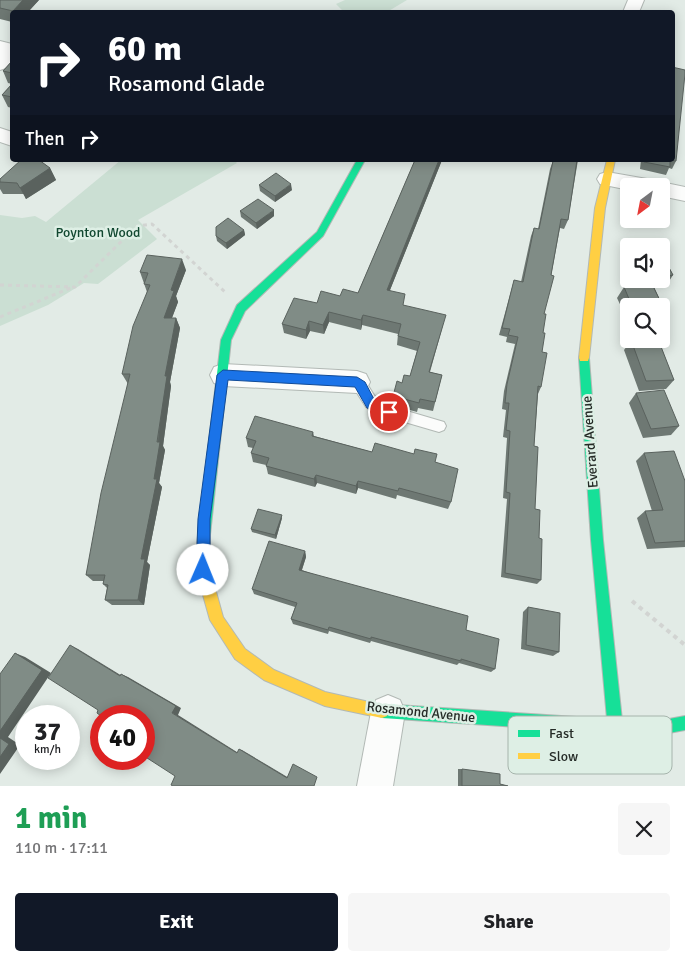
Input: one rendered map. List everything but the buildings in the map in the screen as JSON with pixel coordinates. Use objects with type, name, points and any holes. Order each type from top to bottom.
[{"type":"street","points":[[0,65],[10,52]]},
{"type":"street","name":"Rosamond Avenue","points":[[360,162],[320,234],[241,308],[226,340],[204,528],[203,570],[217,620],[240,654],[269,675],[325,699],[388,712],[508,719]]},
{"type":"street","points":[[609,169],[629,178]]},
{"type":"street","name":"Everard Avenue","points":[[609,169],[600,208],[584,353],[601,581],[614,716]]},
{"type":"street","points":[[670,191],[685,194]]},
{"type":"street","points":[[223,375],[357,382]]},
{"type":"street","points":[[376,786],[388,712]]},
{"type":"street","name":"Rosamond Avenue","points":[[672,725],[685,723]]},
{"type":"lane","points":[[357,382],[361,385],[371,404],[379,409],[439,426]]},
{"type":"path","points":[[0,318],[75,287],[137,226],[152,224],[241,308]]},
{"type":"path","points":[[0,285],[75,287]]},
{"type":"path","points":[[601,581],[611,583],[685,645]]},
{"type":"green space","points":[[345,0],[407,0],[390,10],[342,10],[336,4]]},
{"type":"green space","name":"Poynton Wood","points":[[119,162],[237,163],[138,220],[157,239],[98,284],[84,283],[48,305],[0,326],[0,215],[22,218],[35,216],[46,222]]},
{"type":"traffic: fast","points":[[204,535],[226,340],[241,308],[320,234],[360,162]]},
{"type":"traffic: fast","points":[[584,358],[597,540],[614,716]]},
{"type":"traffic: fast","points":[[382,711],[508,719]]},
{"type":"traffic: fast","points":[[672,725],[685,723]]},
{"type":"traffic: slow","points":[[584,358],[600,208],[611,162]]},
{"type":"traffic: slow","points":[[204,535],[203,570],[217,620],[240,654],[269,675],[325,699],[382,711]]},
{"type":"route","points":[[203,570],[204,519],[223,375],[357,382],[361,385],[366,398],[371,404],[389,412]]}]
